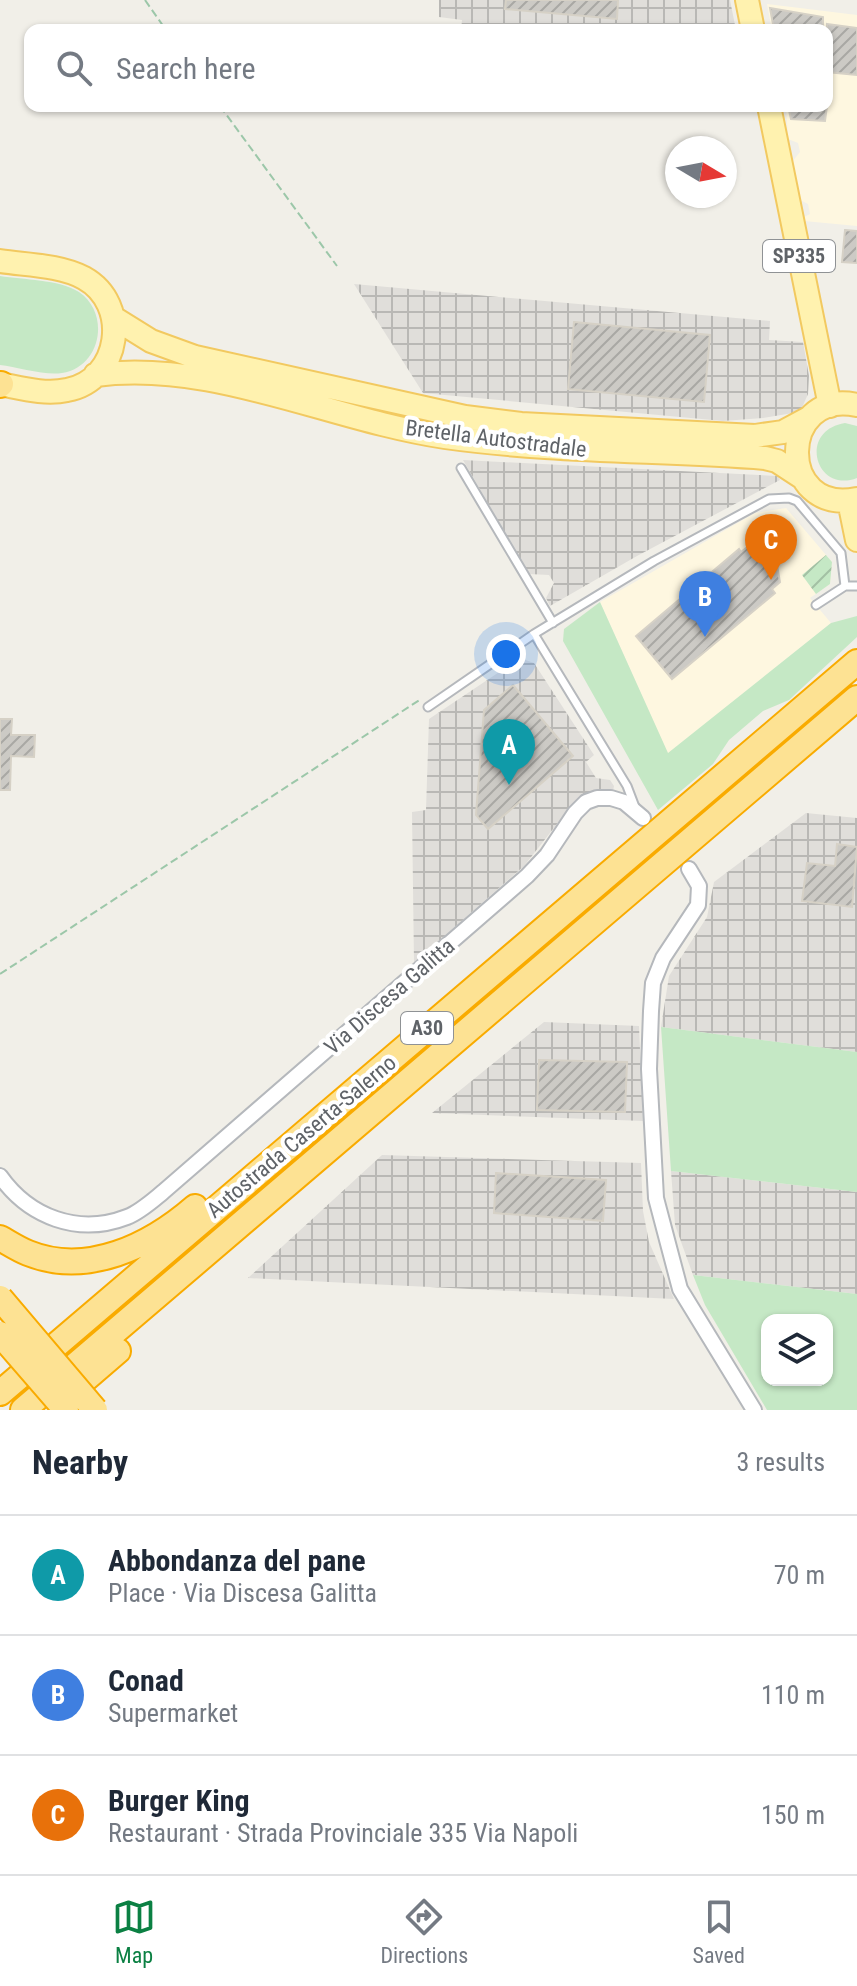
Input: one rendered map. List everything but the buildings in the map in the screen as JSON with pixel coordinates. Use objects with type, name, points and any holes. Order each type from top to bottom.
[{"type":"highway","name":"Autostrada Caserta-Salerno","points":[[0,1393],[856,663]]},
{"type":"highway","name":"Autostrada Caserta-Salerno","points":[[23,1410],[857,698]]},
{"type":"highway","points":[[0,1238],[28,1253],[55,1260],[95,1260],[118,1255],[185,1215],[343,1078],[409,1044]]},
{"type":"highway","points":[[50,1410],[134,1336],[184,1273]]},
{"type":"highway","points":[[0,1298],[95,1410]]},
{"type":"highway","points":[[0,1334],[66,1410]]},
{"type":"main road","points":[[747,0],[752,24]]},
{"type":"main road","name":"SP335","points":[[770,112],[830,406]]},
{"type":"main road","points":[[0,261],[69,272],[85,278],[103,295],[114,318],[115,335],[111,352],[95,375]]},
{"type":"main road","name":"Bretella Autostradale","points":[[114,318],[151,341],[195,357],[465,417],[521,424],[755,436],[783,432],[830,406]]},
{"type":"main road","name":"Bretella Autostradale","points":[[0,384],[48,392],[69,390],[88,382],[95,375],[135,371],[190,375],[443,437],[538,447],[765,458],[777,461],[827,498],[853,500]]},
{"type":"main road","points":[[830,406],[841,403],[857,405]]},
{"type":"main road","points":[[803,478],[796,458],[796,447],[809,418]]},
{"type":"main road","points":[[853,500],[857,540]]},
{"type":"street","name":"Via Discesa Galitta","points":[[0,1176],[18,1197],[50,1219],[85,1224],[127,1217],[163,1192],[489,911],[547,855],[586,802],[611,798],[639,813]]},
{"type":"street","points":[[689,869],[699,886],[698,905],[663,958],[653,983],[649,1069],[656,1198],[680,1289],[754,1410]]},
{"type":"lane","points":[[461,468],[553,623]]},
{"type":"lane","points":[[428,707],[534,634],[654,561],[753,506],[780,498],[797,501],[841,553],[845,586]]},
{"type":"lane","points":[[816,605],[845,586],[857,586]]},
{"type":"lane","points":[[534,634],[627,786],[639,813]]},
{"type":"path","points":[[145,0],[162,24]]},
{"type":"path","points":[[224,112],[337,266]]},
{"type":"path","points":[[0,974],[422,699],[428,707]]},
{"type":"shaded area","points":[[439,0],[730,0],[735,24],[462,24],[462,20],[439,17]]},
{"type":"shaded area","points":[[767,4],[857,15],[857,226],[804,221],[804,217],[810,214],[808,204],[800,200],[792,162],[800,152],[798,143],[788,139],[786,112],[833,112],[833,24],[771,24]]},
{"type":"shaded area","points":[[354,284],[770,321],[769,340],[803,342],[809,376],[808,394],[801,410],[793,413],[723,421],[423,393]]},
{"type":"shaded area","points":[[463,460],[777,476],[780,480],[550,606],[546,598],[554,583],[549,575],[529,574]]},
{"type":"shaded area","points":[[786,508],[832,562],[830,584],[810,598],[831,623],[668,754],[600,602],[755,513]]},
{"type":"shaded area","points":[[520,658],[534,663],[594,755],[586,762],[596,778],[610,780],[613,791],[599,791],[575,801],[524,866],[414,963],[412,812],[426,810],[429,719]]},
{"type":"shaded area","points":[[806,813],[857,818],[857,1052],[661,1027],[669,976],[707,917],[714,882]]},
{"type":"shaded area","points":[[544,1022],[639,1026],[643,1121],[432,1113]]},
{"type":"shaded area","points":[[382,1155],[641,1163],[643,1211],[649,1242],[674,1299],[248,1278]]},
{"type":"shaded area","points":[[671,1171],[857,1192],[857,1294],[693,1275],[675,1225]]},
{"type":"green space","points":[[0,276],[61,285],[79,292],[89,302],[98,326],[93,351],[86,361],[75,369],[55,374],[0,365]]},
{"type":"green space","points":[[845,423],[857,426],[857,478],[843,481],[823,470],[817,448],[821,437],[830,428]]},
{"type":"green space","points":[[826,555],[832,562],[830,584],[816,594],[802,575]]},
{"type":"green space","points":[[600,602],[668,753],[831,623],[857,616],[857,637],[789,700],[763,711],[729,740],[713,764],[658,810],[563,641],[564,629]]},
{"type":"green space","points":[[661,1027],[857,1052],[857,1192],[671,1171]]},
{"type":"green space","points":[[693,1275],[857,1294],[857,1410],[767,1410],[705,1305]]},
{"type":"place","name":"Burger King","points":[[771,580]]},
{"type":"place","name":"Conad","points":[[705,637]]},
{"type":"place","name":"Abbondanza del pane","points":[[509,785]]}]
